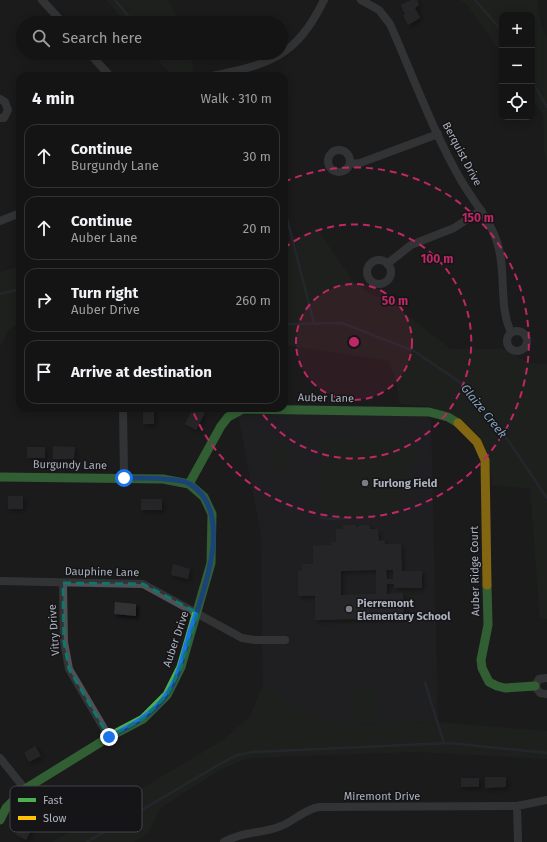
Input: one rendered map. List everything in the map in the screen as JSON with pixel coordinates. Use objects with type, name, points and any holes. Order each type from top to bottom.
[{"type":"street","points":[[42,0],[57,16]]},
{"type":"street","points":[[288,49],[296,42],[324,0]]},
{"type":"street","name":"Berquist Drive","points":[[361,0],[379,10],[390,24],[438,134],[462,182],[493,231],[503,264],[506,321],[511,332]]},
{"type":"street","points":[[95,60],[106,72]]},
{"type":"street","points":[[230,72],[257,66],[270,60]]},
{"type":"street","points":[[0,99],[5,102],[8,110],[4,118],[0,118]]},
{"type":"street","points":[[350,164],[360,163],[438,134]]},
{"type":"street","points":[[387,264],[411,245],[454,228],[481,210]]},
{"type":"street","points":[[0,221],[16,215]]},
{"type":"street","name":"Auber Lane","points":[[288,410],[429,412],[444,414],[456,421]]},
{"type":"street","points":[[123,412],[124,478]]},
{"type":"street","name":"Auber Lane","points":[[189,484],[221,426],[228,417],[237,412]]},
{"type":"street","name":"Auber Ridge Court","points":[[456,421],[467,429],[479,445],[485,460],[488,625],[481,660],[482,668],[489,682],[505,688],[535,686],[539,679],[547,678]]},
{"type":"street","name":"Burgundy Lane","points":[[0,476],[163,479],[189,484]]},
{"type":"street","name":"Auber Drive","points":[[30,786],[109,737],[143,719],[167,695],[181,667],[192,625],[198,613],[211,563],[212,514],[204,497],[189,484]]},
{"type":"street","name":"Dauphine Lane","points":[[0,582],[143,584],[242,638],[256,640],[285,640]]},
{"type":"street","name":"Vitry Drive","points":[[63,583],[64,642],[69,669],[109,737]]},
{"type":"street","points":[[535,686],[540,693],[547,694]]},
{"type":"street","points":[[0,758],[23,786]]},
{"type":"street","name":"Miremont Drive","points":[[224,842],[233,837],[251,832],[278,827],[312,808],[319,807],[517,806],[547,800]]},
{"type":"street","name":"Auber Drive","points":[[0,820],[6,808],[10,804]]},
{"type":"street","points":[[517,806],[518,842]]},
{"type":"highlighted area","points":[[63,583],[143,584],[198,613],[181,667],[167,695],[143,719],[109,737],[69,669],[64,642]]},
{"type":"shaded area","points":[[106,0],[168,0],[177,16],[120,16]]},
{"type":"shaded area","points":[[460,0],[537,0],[542,29],[547,38],[547,162],[544,152],[543,115],[535,103],[535,12],[499,12],[499,51],[468,6]]},
{"type":"shaded area","points":[[158,60],[191,60],[193,72],[169,72]]},
{"type":"shaded area","points":[[317,228],[352,280],[370,294],[387,299],[451,349],[504,349],[528,363],[547,364],[547,619],[540,619],[530,489],[492,485],[489,458],[446,413],[428,406],[400,404],[397,386],[389,361],[288,346],[288,241]]},
{"type":"shaded area","points":[[16,267],[16,325],[7,332],[0,348],[0,272]]},
{"type":"shaded area","name":"Pierremont Elementary School","points":[[238,415],[410,415],[431,418],[438,722],[338,724],[295,709],[263,684],[261,534]]},
{"type":"shaded area","name":"Furlong Field","points":[[322,438],[403,440],[416,443],[419,450],[396,517],[327,518],[322,516]]},
{"type":"shaded area","points":[[271,445],[286,445],[286,470],[272,470]]},
{"type":"shaded area","points":[[408,588],[424,588],[424,599],[409,599]]},
{"type":"shaded area","points":[[263,684],[295,709],[338,724],[438,722],[547,731],[547,759],[416,752],[248,758],[220,770],[160,808],[148,834],[134,842],[52,842],[69,832],[142,832],[142,788],[223,740],[250,716]]},
{"type":"shaded area","points":[[375,688],[376,718],[351,719],[350,689]]},
{"type":"building","points":[[411,0],[417,0],[419,5],[415,8],[420,18],[408,25],[403,15],[405,15],[401,5]]},
{"type":"building","points":[[143,412],[154,412],[154,424],[143,424]]},
{"type":"building","points":[[191,412],[205,413],[196,430],[185,424]]},
{"type":"building","points":[[53,446],[75,447],[74,459],[53,459]]},
{"type":"building","points":[[27,447],[45,447],[45,458],[27,458]]},
{"type":"building","points":[[8,496],[23,496],[23,509],[8,509]]},
{"type":"building","points":[[141,499],[162,499],[162,510],[141,510]]},
{"type":"building","points":[[343,525],[356,525],[356,527],[359,527],[359,525],[370,525],[370,529],[378,529],[379,541],[385,540],[385,544],[401,544],[402,571],[422,571],[422,588],[394,588],[394,584],[387,584],[387,594],[403,593],[404,618],[315,620],[315,596],[298,596],[298,571],[302,571],[302,564],[313,564],[313,546],[331,545],[331,542],[336,542],[336,529],[343,529]],"holes":[[[376,570],[376,594],[341,595],[341,571]],[[386,570],[393,570],[393,579],[387,579]]]},
{"type":"building","points":[[173,564],[190,569],[188,579],[171,575]]},
{"type":"building","points":[[115,602],[136,604],[136,616],[114,614]]},
{"type":"building","points":[[35,746],[41,756],[29,762],[24,753]]},
{"type":"building","points":[[485,777],[506,777],[506,787],[485,788]]},
{"type":"building","points":[[461,778],[479,778],[479,787],[461,787]]},
{"type":"building","points":[[18,832],[30,832],[26,840],[16,835]]},
{"type":"waterway","points":[[115,0],[128,16]]},
{"type":"waterway","points":[[475,0],[499,28]]},
{"type":"waterway","points":[[534,84],[547,107]]},
{"type":"waterway","points":[[288,222],[314,323]]},
{"type":"waterway","name":"Glaize Creek","points":[[0,294],[16,290]]},
{"type":"waterway","name":"Glaize Creek","points":[[288,324],[342,323],[414,351],[464,385],[510,443],[547,498]]},
{"type":"waterway","points":[[321,517],[327,519],[346,518]]},
{"type":"waterway","points":[[425,683],[444,743]]},
{"type":"waterway","points":[[142,810],[237,755],[253,752],[449,743],[547,753]]},
{"type":"waterway","points":[[87,842],[104,832]]},
{"type":"traffic: fast","points":[[288,410],[429,412],[448,417],[458,423]]},
{"type":"traffic: fast","points":[[0,477],[163,479],[189,484],[221,426],[228,417],[237,412]]},
{"type":"traffic: fast","points":[[30,786],[109,737],[143,719],[167,695],[181,667],[211,563],[212,514],[204,497],[189,484]]},
{"type":"traffic: fast","points":[[487,585],[488,625],[481,660],[482,668],[489,682],[497,686],[505,688],[535,686]]},
{"type":"traffic: fast","points":[[0,820],[6,808],[10,804]]},
{"type":"traffic: slow","points":[[458,423],[477,442],[485,460],[487,585]]},
{"type":"place","name":"Furlong Field","points":[[365,483]]},
{"type":"place","name":"Pierremont Elementary School","points":[[349,609]]},
{"type":"route","points":[[109,737],[143,719],[167,695],[181,667],[192,625],[198,613],[211,563],[213,537],[212,514],[204,497],[189,484],[163,479],[124,478]]}]
